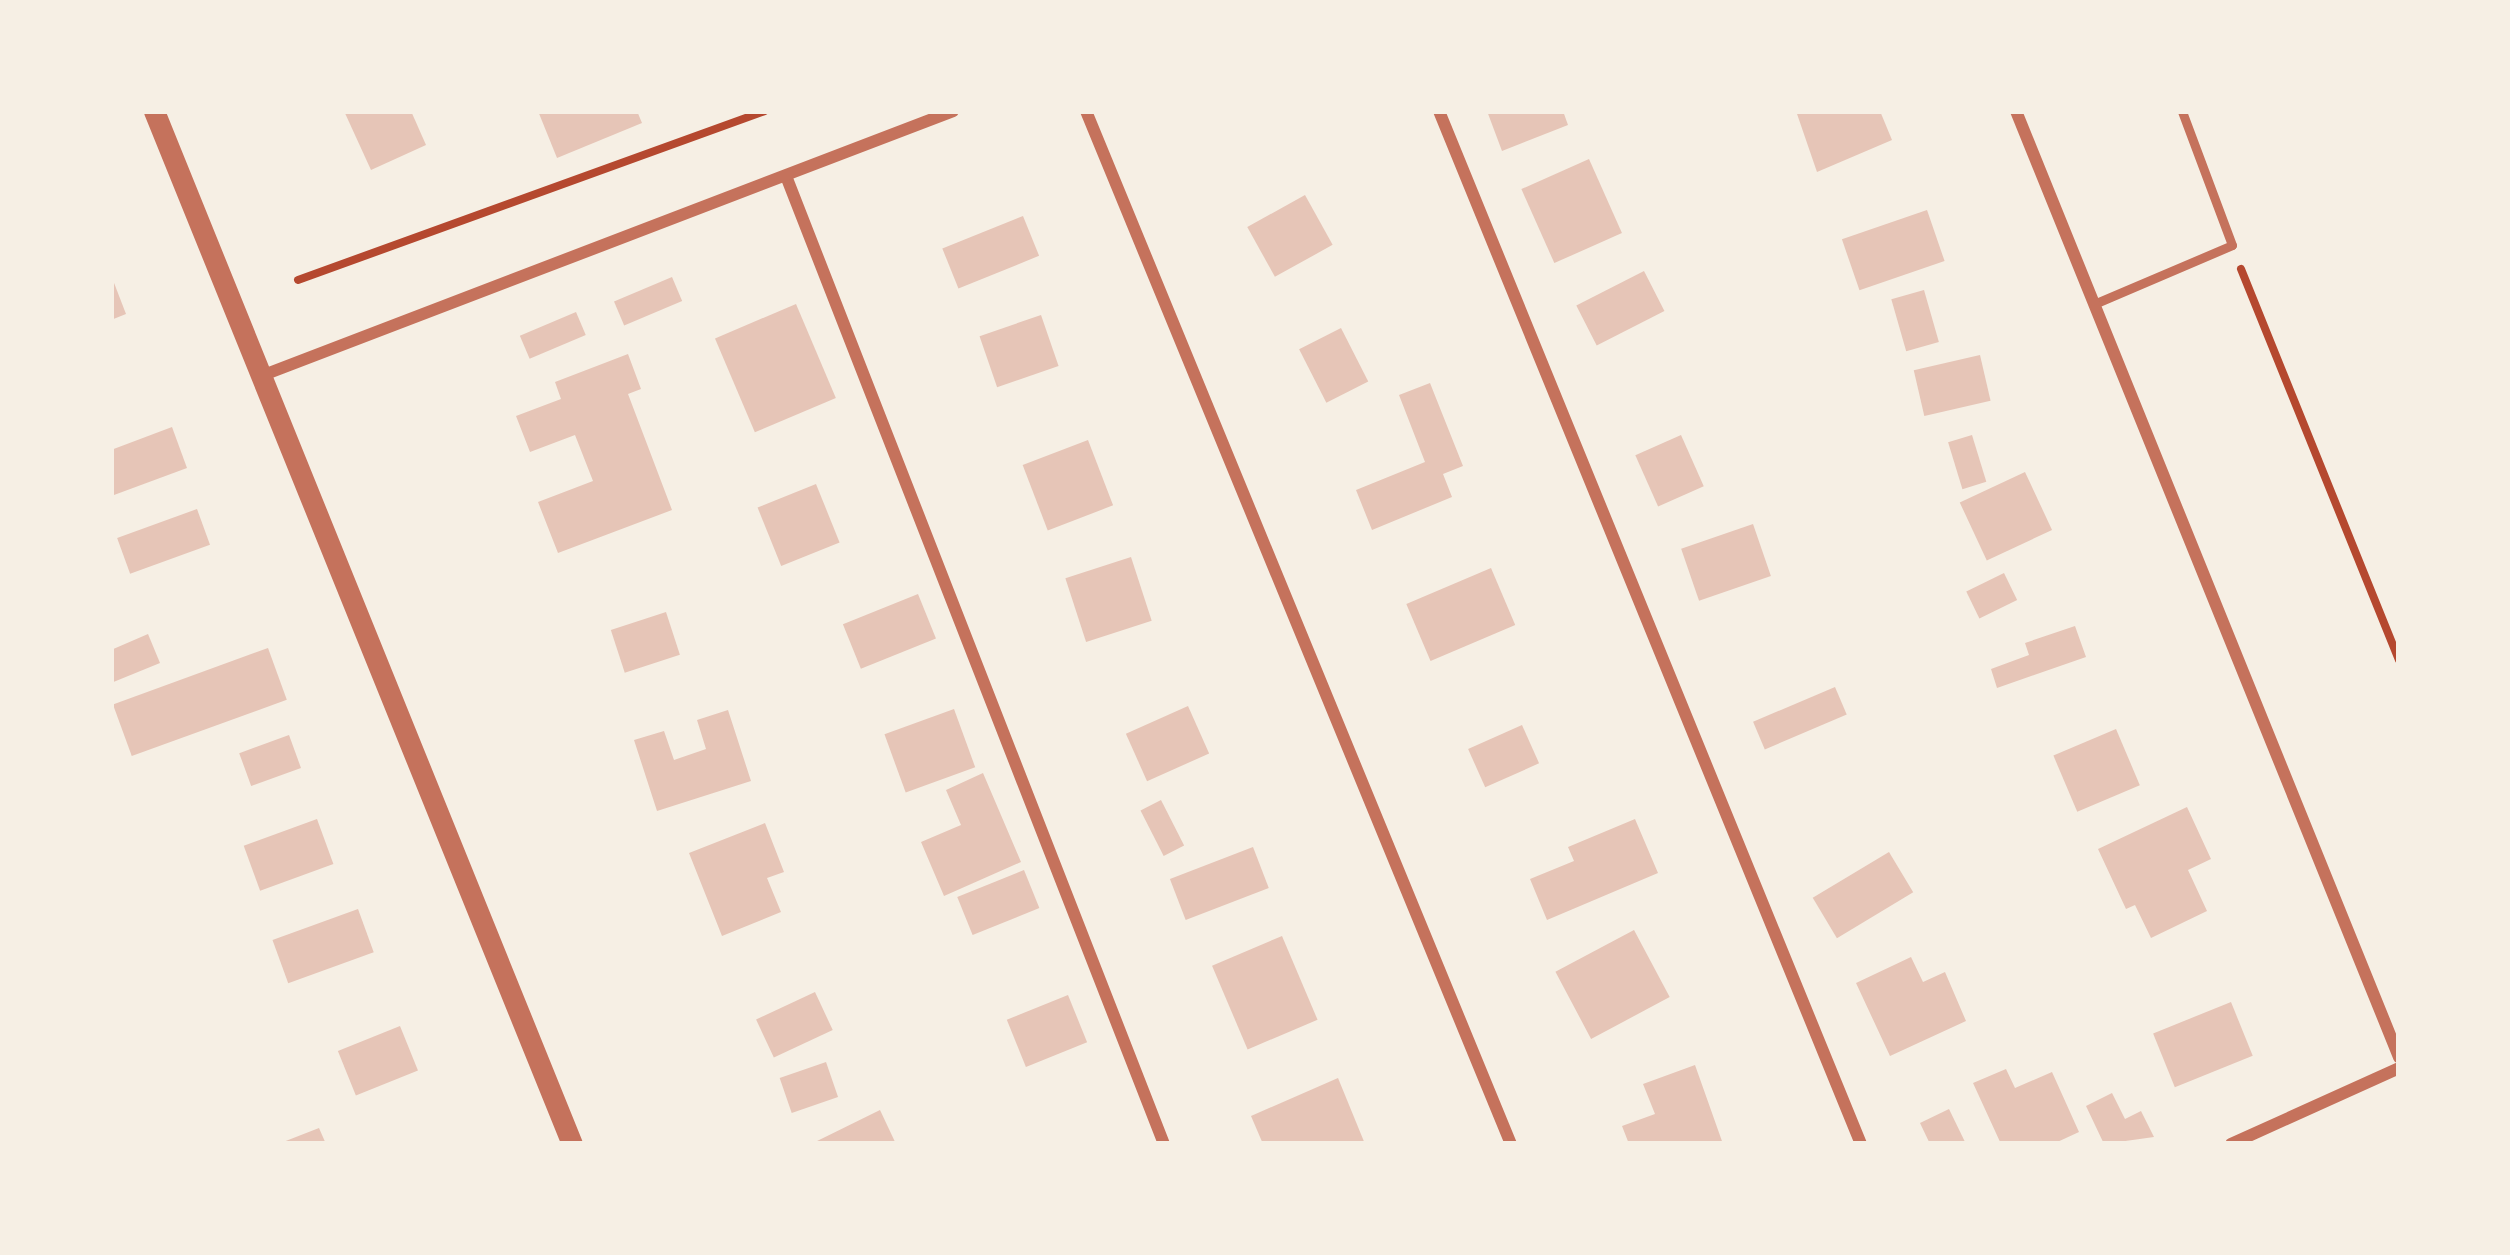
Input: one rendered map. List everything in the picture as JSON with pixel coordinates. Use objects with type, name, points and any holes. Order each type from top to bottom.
[{"type":"street","points":[[154,111],[572,1144]]},
{"type":"street","points":[[262,376],[953,111]]},
{"type":"street","points":[[1087,111],[1511,1144]]},
{"type":"street","points":[[1439,111],[1861,1144]]},
{"type":"street","points":[[2016,111],[2399,1057]]},
{"type":"street","points":[[785,176],[1164,1144]]},
{"type":"street","points":[[2231,1144],[2399,1068]]},
{"type":"lane","points":[[2094,304],[2232,245],[2182,111]]},
{"type":"path","points":[[298,280],[764,111]]},
{"type":"path","points":[[2232,245],[2399,660]]},
{"type":"building","points":[[344,111],[411,111],[426,145],[371,170]]},
{"type":"building","points":[[538,111],[637,111],[642,123],[557,158]]},
{"type":"building","points":[[1487,111],[1563,111],[1568,125],[1502,151]]},
{"type":"building","points":[[1796,111],[1880,111],[1892,140],[1817,172]]},
{"type":"building","points":[[1589,159],[1622,233],[1554,263],[1521,189]]},
{"type":"building","points":[[1305,195],[1333,245],[1275,277],[1247,227]]},
{"type":"building","points":[[1927,210],[1945,261],[1859,290],[1842,239]]},
{"type":"building","points":[[1023,216],[1039,256],[958,288],[942,249]]},
{"type":"building","points":[[1644,271],[1664,311],[1597,346],[1576,306]]},
{"type":"building","points":[[111,275],[126,314],[111,320]]},
{"type":"building","points":[[672,277],[682,301],[624,326],[614,302]]},
{"type":"building","points":[[1924,290],[1939,342],[1906,351],[1891,299]]},
{"type":"building","points":[[796,304],[836,398],[755,432],[715,338]]},
{"type":"building","points":[[576,312],[586,335],[530,359],[520,336]]},
{"type":"building","points":[[1041,315],[1059,366],[997,387],[980,336]]},
{"type":"building","points":[[1341,328],[1368,381],[1326,403],[1299,349]]},
{"type":"building","points":[[628,354],[641,389],[628,394],[672,510],[558,553],[538,502],[593,481],[575,435],[530,452],[516,416],[561,399],[555,382]]},
{"type":"building","points":[[1980,355],[1991,401],[1924,416],[1914,370]]},
{"type":"building","points":[[1430,383],[1463,466],[1443,474],[1452,497],[1372,530],[1356,490],[1425,462],[1399,395]]},
{"type":"building","points":[[172,427],[187,468],[114,495],[111,450]]},
{"type":"building","points":[[1681,435],[1704,486],[1658,506],[1635,455]]},
{"type":"building","points":[[1972,435],[1986,482],[1962,489],[1948,442]]},
{"type":"building","points":[[1088,440],[1113,505],[1048,530],[1023,465]]},
{"type":"building","points":[[2025,472],[2052,530],[1987,560],[1960,502]]},
{"type":"building","points":[[816,484],[840,542],[781,566],[758,508]]},
{"type":"building","points":[[197,509],[210,545],[130,574],[117,538]]},
{"type":"building","points":[[1753,524],[1771,576],[1699,601],[1681,549]]},
{"type":"building","points":[[1131,557],[1152,621],[1086,642],[1065,578]]},
{"type":"building","points":[[1491,568],[1515,625],[1431,661],[1406,604]]},
{"type":"building","points":[[2004,573],[2017,600],[1979,618],[1966,591]]},
{"type":"building","points":[[918,594],[936,639],[861,669],[843,624]]},
{"type":"building","points":[[666,612],[680,655],[625,673],[611,630]]},
{"type":"building","points":[[2075,626],[2086,657],[1997,688],[1991,669],[2029,655],[2025,643]]},
{"type":"building","points":[[148,634],[160,663],[111,683],[111,650]]},
{"type":"building","points":[[268,648],[287,700],[132,756],[113,704]]},
{"type":"building","points":[[1835,687],[1847,715],[1765,749],[1753,722]]},
{"type":"building","points":[[1188,706],[1209,754],[1147,781],[1126,734]]},
{"type":"building","points":[[954,709],[975,767],[906,793],[884,734]]},
{"type":"building","points":[[728,710],[751,781],[657,811],[634,740],[664,731],[674,760],[706,749],[697,720]]},
{"type":"building","points":[[1522,725],[1539,763],[1485,787],[1468,749]]},
{"type":"building","points":[[2116,729],[2140,785],[2077,812],[2053,756]]},
{"type":"building","points":[[289,735],[301,768],[251,786],[239,753]]},
{"type":"building","points":[[983,773],[1021,862],[944,896],[921,842],[961,825],[946,790]]},
{"type":"building","points":[[1161,800],[1184,845],[1164,856],[1141,810]]},
{"type":"building","points":[[2187,807],[2211,859],[2188,870],[2207,911],[2151,938],[2135,905],[2126,909],[2098,849]]},
{"type":"building","points":[[317,819],[333,864],[260,891],[244,846]]},
{"type":"building","points":[[1635,819],[1658,873],[1547,920],[1530,879],[1574,861],[1568,847]]},
{"type":"building","points":[[765,823],[784,872],[767,878],[781,912],[722,936],[689,853]]},
{"type":"building","points":[[1253,847],[1269,888],[1186,920],[1170,879]]},
{"type":"building","points":[[1889,852],[1913,892],[1837,938],[1813,898]]},
{"type":"building","points":[[1024,870],[1039,908],[973,935],[957,897]]},
{"type":"building","points":[[358,909],[374,952],[288,983],[272,940]]},
{"type":"building","points":[[1634,930],[1670,997],[1591,1039],[1555,972]]},
{"type":"building","points":[[1282,936],[1318,1020],[1248,1049],[1212,966]]},
{"type":"building","points":[[1911,957],[1923,982],[1945,972],[1966,1021],[1890,1056],[1856,983]]},
{"type":"building","points":[[815,992],[833,1030],[774,1058],[756,1019]]},
{"type":"building","points":[[1068,995],[1087,1042],[1026,1067],[1007,1020]]},
{"type":"building","points":[[2231,1002],[2253,1056],[2175,1087],[2153,1033]]},
{"type":"building","points":[[400,1026],[418,1071],[356,1096],[338,1051]]},
{"type":"building","points":[[826,1062],[838,1097],[792,1113],[780,1078]]},
{"type":"building","points":[[1695,1065],[1723,1144],[1629,1144],[1622,1126],[1655,1114],[1643,1084]]},
{"type":"building","points":[[2006,1069],[2015,1088],[2052,1072],[2079,1132],[2053,1144],[2001,1144],[1973,1083]]},
{"type":"building","points":[[1338,1078],[1365,1144],[1263,1144],[1251,1116]]},
{"type":"building","points":[[2112,1093],[2125,1119],[2141,1111],[2154,1137],[2104,1144],[2086,1106]]},
{"type":"building","points":[[1949,1109],[1966,1144],[1930,1144],[1920,1123]]},
{"type":"building","points":[[880,1110],[896,1144],[811,1144]]},
{"type":"building","points":[[319,1128],[326,1144],[278,1144]]}]
